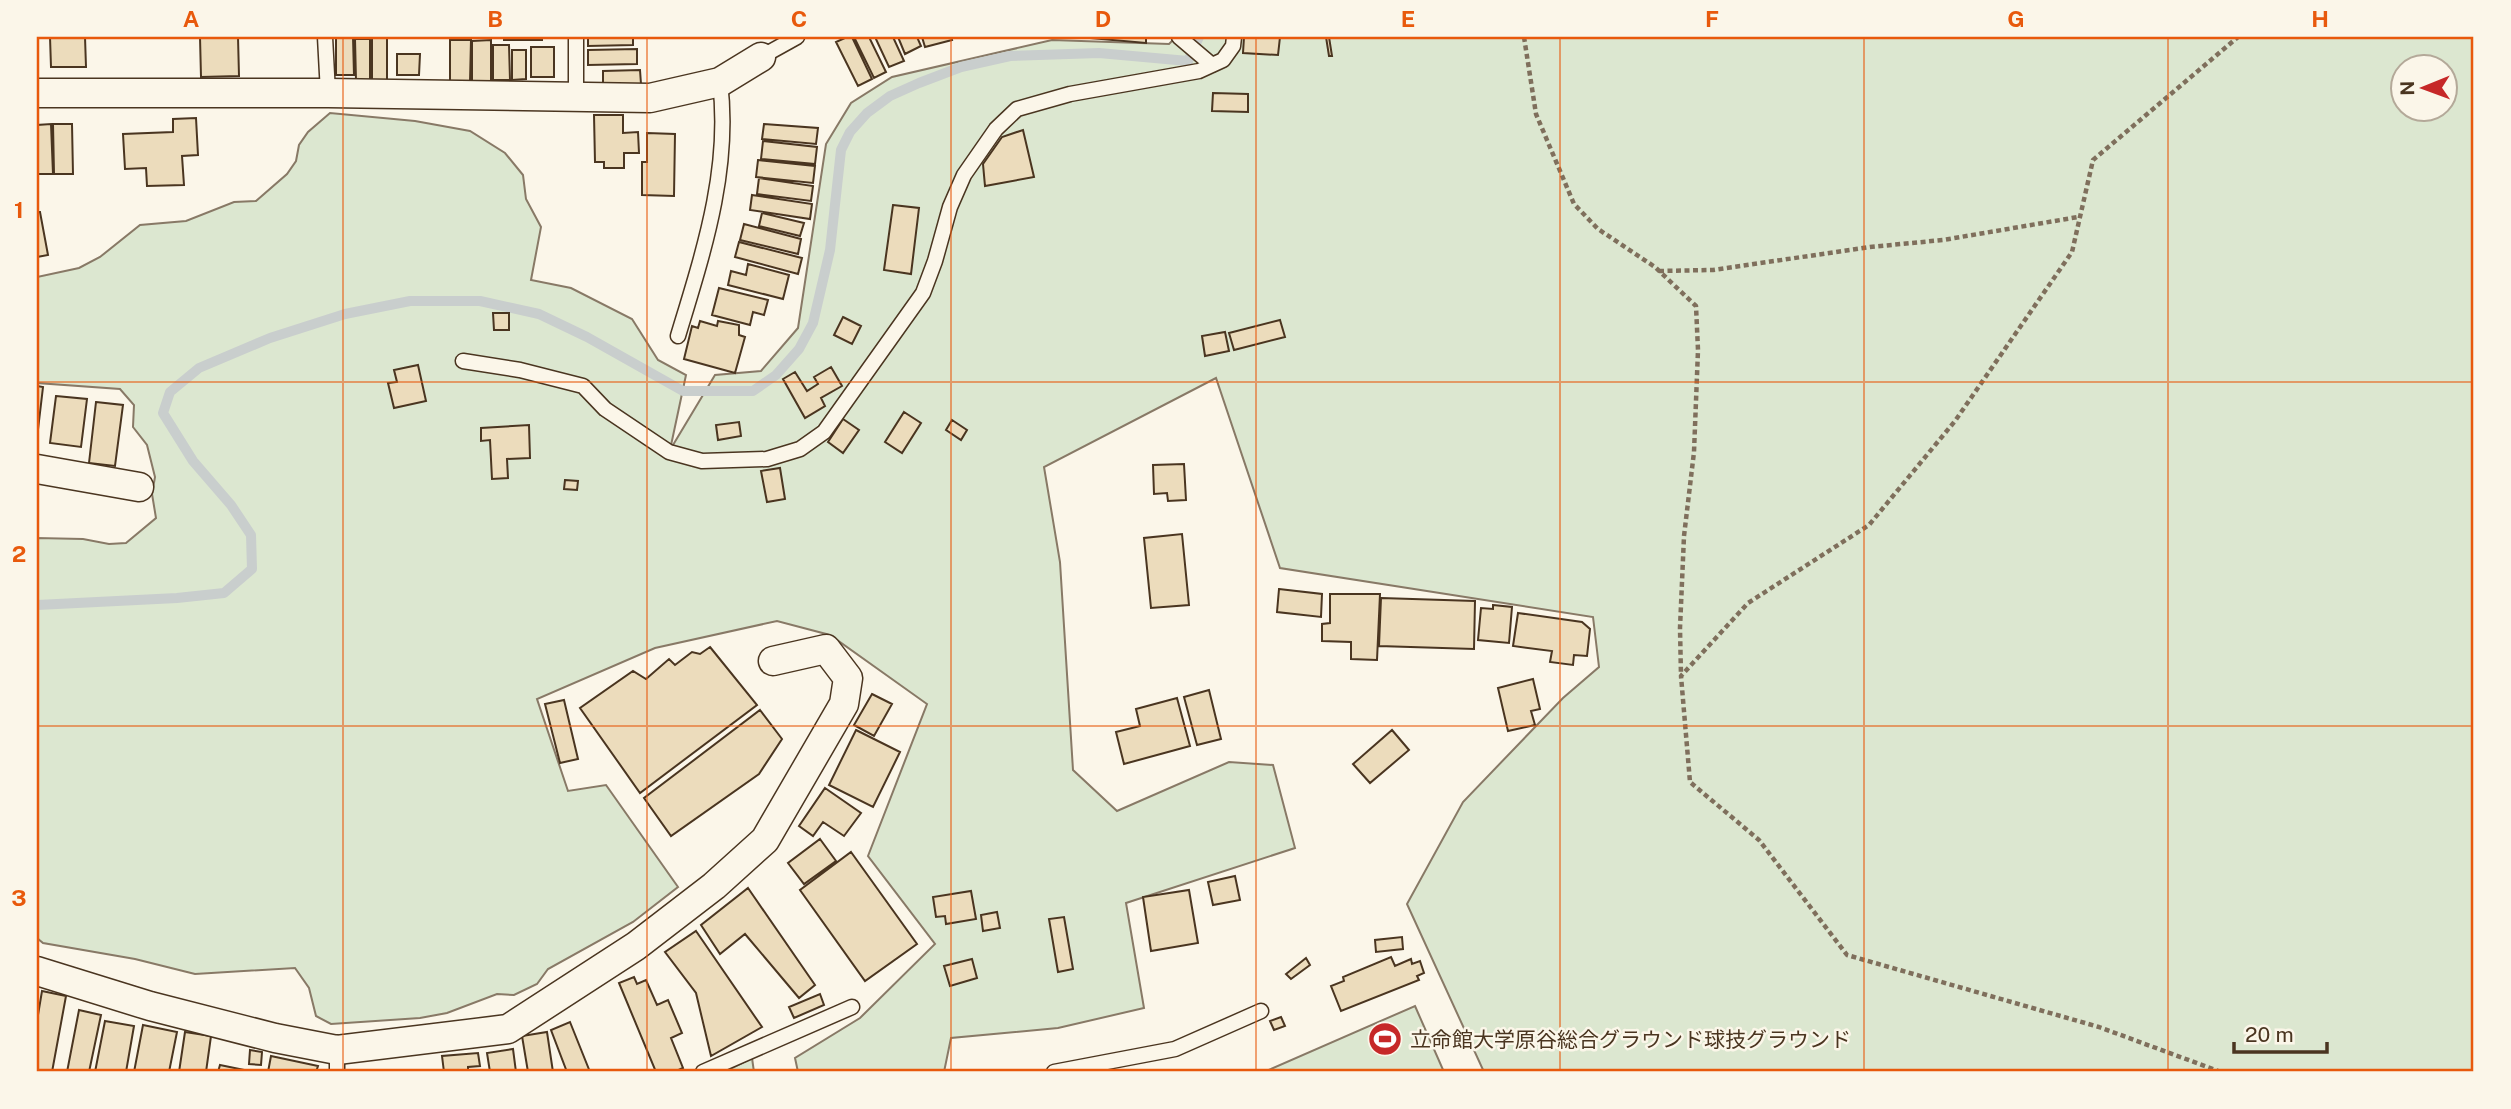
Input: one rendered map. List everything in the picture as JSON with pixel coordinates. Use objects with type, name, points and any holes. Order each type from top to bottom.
[{"type":"street","points":[[37,93],[328,93],[650,98],[720,82],[761,57]]},
{"type":"street","points":[[37,468],[139,487]]},
{"type":"street","points":[[37,971],[150,1006],[275,1038],[337,1061],[508,1029],[636,946],[714,886],[765,840],[844,704],[848,678],[826,649],[773,661]]},
{"type":"lane","points":[[325,37],[328,93]]},
{"type":"lane","points":[[576,37],[576,97]]},
{"type":"lane","points":[[761,57],[797,37]]},
{"type":"lane","points":[[1179,37],[1212,65]]},
{"type":"lane","points":[[463,361],[501,366],[583,386],[605,409],[669,452],[702,461],[767,459],[800,449],[824,432],[922,293],[935,261],[950,207],[964,175],[996,129],[1017,109],[1070,94],[1199,71],[1223,60],[1233,46],[1234,37]]},
{"type":"lane","points":[[678,336],[709,234],[719,178],[724,117],[720,82]]},
{"type":"lane","points":[[703,1072],[852,1007]]},
{"type":"lane","points":[[1054,1072],[1175,1049],[1261,1011]]},
{"type":"path","points":[[1524,37],[1536,114],[1574,204],[1598,229],[1658,271],[1696,306],[1698,350],[1695,426],[1684,536],[1680,628],[1681,677],[1690,782],[1759,840],[1847,955],[2099,1027],[2221,1072]]},
{"type":"path","points":[[1681,677],[1748,603],[1869,525],[1955,421],[2072,252],[2093,160],[2238,37]]},
{"type":"path","points":[[1658,271],[1713,270],[1870,247],[1943,240],[2078,217]]},
{"type":"green space","points":[[1176,37],[2474,37],[2474,1072],[1484,1072],[1407,904],[1463,802],[1563,698],[1599,667],[1593,617],[1280,568],[1216,378],[1044,467],[1060,562],[1073,770],[1117,811],[1229,762],[1273,765],[1295,848],[1126,903],[1144,1008],[1058,1028],[951,1038],[944,1072],[798,1072],[795,1058],[860,1018],[935,944],[868,856],[927,704],[830,635],[777,621],[655,648],[537,699],[568,791],[606,785],[678,887],[633,922],[548,969],[537,984],[514,995],[497,994],[447,1013],[420,1018],[331,1024],[316,1016],[309,988],[295,968],[195,974],[135,959],[43,943],[37,938],[37,538],[126,543],[156,518],[152,494],[155,477],[147,445],[133,427],[134,405],[120,389],[37,383],[37,277],[79,268],[100,257],[140,225],[186,221],[234,202],[256,201],[287,174],[296,161],[299,145],[308,132],[330,113],[415,121],[470,131],[505,153],[523,175],[526,199],[541,227],[531,280],[571,288],[632,319],[658,360],[686,375],[670,450],[715,375],[761,371],[798,328],[826,144],[851,103],[892,77],[1052,40],[1169,44]]},
{"type":"green space","name":"立命館大学原谷総合グラウンド球技グラウンド","points":[[1415,1006],[1444,1072],[1264,1072]]},
{"type":"green space","points":[[752,1058],[754,1072],[724,1072]]},
{"type":"building","points":[[50,37],[85,37],[86,67],[51,67]]},
{"type":"building","points":[[200,37],[238,37],[239,76],[201,77]]},
{"type":"building","points":[[336,37],[353,37],[354,75],[336,75]]},
{"type":"building","points":[[372,37],[387,37],[387,80],[372,81]]},
{"type":"building","points":[[504,37],[542,37],[542,40],[504,40]]},
{"type":"building","points":[[588,37],[633,37],[633,45],[588,46]]},
{"type":"building","points":[[852,37],[872,79],[858,86],[836,42]]},
{"type":"building","points":[[854,37],[869,37],[886,72],[874,78]]},
{"type":"building","points":[[875,37],[893,37],[904,61],[889,67]]},
{"type":"building","points":[[898,37],[917,37],[921,46],[905,54]]},
{"type":"building","points":[[922,37],[951,37],[952,40],[925,47]]},
{"type":"building","points":[[1151,37],[1146,38],[1146,43],[1090,38]]},
{"type":"building","points":[[1244,37],[1280,37],[1278,55],[1243,53]]},
{"type":"building","points":[[1326,37],[1329,37],[1332,56],[1329,56]]},
{"type":"building","points":[[355,39],[370,39],[370,80],[356,81]]},
{"type":"building","points":[[450,40],[471,40],[470,82],[450,82]]},
{"type":"building","points":[[491,40],[491,82],[472,82],[472,41]]},
{"type":"building","points":[[493,45],[509,45],[510,80],[493,80]]},
{"type":"building","points":[[531,47],[554,47],[554,77],[531,77]]},
{"type":"building","points":[[637,49],[637,64],[588,65],[588,50]]},
{"type":"building","points":[[512,50],[526,50],[526,79],[512,80]]},
{"type":"building","points":[[397,54],[420,54],[419,75],[397,75]]},
{"type":"building","points":[[640,70],[641,84],[603,85],[603,71]]},
{"type":"building","points":[[1213,93],[1248,94],[1248,112],[1212,111]]},
{"type":"building","points":[[594,115],[623,115],[623,133],[638,132],[639,153],[624,153],[624,168],[604,168],[604,162],[595,162]]},
{"type":"building","points":[[196,118],[198,155],[182,156],[184,185],[147,186],[146,168],[125,169],[123,134],[173,132],[173,119]]},
{"type":"building","points":[[51,124],[53,174],[37,174],[37,125]]},
{"type":"building","points":[[53,124],[72,124],[73,174],[54,174]]},
{"type":"building","points":[[764,124],[818,128],[816,144],[762,139]]},
{"type":"building","points":[[1023,130],[1034,177],[985,186],[983,164],[1002,137]]},
{"type":"building","points":[[647,133],[675,134],[674,196],[642,195],[642,162],[647,162]]},
{"type":"building","points":[[763,141],[817,147],[815,164],[761,159]]},
{"type":"building","points":[[758,160],[815,166],[813,183],[756,177]]},
{"type":"building","points":[[759,178],[813,186],[811,201],[757,194]]},
{"type":"building","points":[[752,195],[812,204],[810,219],[750,210]]},
{"type":"building","points":[[893,205],[919,208],[911,274],[884,270]]},
{"type":"building","points":[[37,212],[40,212],[48,255],[37,257]]},
{"type":"building","points":[[762,213],[804,223],[800,236],[759,226]]},
{"type":"building","points":[[744,224],[801,239],[798,254],[740,240]]},
{"type":"building","points":[[739,242],[802,258],[798,274],[735,257]]},
{"type":"building","points":[[748,264],[789,275],[783,299],[728,285],[731,271],[746,275]]},
{"type":"building","points":[[719,288],[768,300],[764,315],[753,312],[750,325],[712,315]]},
{"type":"building","points":[[493,313],[509,313],[509,330],[494,330]]},
{"type":"building","points":[[843,317],[861,326],[852,344],[834,335]]},
{"type":"building","points":[[1280,320],[1285,337],[1234,350],[1229,333]]},
{"type":"building","points":[[700,321],[717,326],[718,321],[739,325],[739,335],[745,337],[735,373],[684,359],[692,326],[698,328]]},
{"type":"building","points":[[1225,332],[1229,351],[1205,356],[1202,336]]},
{"type":"building","points":[[418,365],[426,401],[394,408],[388,383],[397,382],[394,370]]},
{"type":"building","points":[[831,367],[842,386],[821,398],[825,406],[805,418],[783,379],[795,372],[807,391],[818,384],[814,377]]},
{"type":"building","points":[[37,386],[43,387],[37,438]]},
{"type":"building","points":[[56,396],[87,399],[81,447],[50,443]]},
{"type":"building","points":[[96,402],[123,405],[115,466],[89,463]]},
{"type":"building","points":[[904,412],[921,423],[902,453],[885,442]]},
{"type":"building","points":[[843,419],[859,430],[843,453],[828,442]]},
{"type":"building","points":[[952,420],[967,430],[961,440],[946,430]]},
{"type":"building","points":[[739,422],[741,436],[718,440],[716,425]]},
{"type":"building","points":[[529,425],[530,458],[507,459],[508,478],[492,479],[490,440],[481,441],[481,428]]},
{"type":"building","points":[[1184,464],[1186,500],[1168,501],[1167,493],[1154,494],[1153,465]]},
{"type":"building","points":[[780,468],[785,499],[767,502],[761,471]]},
{"type":"building","points":[[565,480],[578,481],[577,490],[564,489]]},
{"type":"building","points":[[1182,534],[1189,605],[1151,608],[1144,538]]},
{"type":"building","points":[[1279,589],[1322,594],[1321,617],[1277,612]]},
{"type":"building","points":[[1330,594],[1380,594],[1377,660],[1351,659],[1351,642],[1322,641],[1322,624],[1330,623]]},
{"type":"building","points":[[1381,598],[1475,601],[1474,649],[1379,646]]},
{"type":"building","points":[[1493,605],[1512,607],[1509,643],[1478,640],[1481,608],[1493,609]]},
{"type":"building","points":[[1518,613],[1582,622],[1590,629],[1587,656],[1574,655],[1573,665],[1550,662],[1552,651],[1513,646]]},
{"type":"building","points":[[710,647],[757,705],[640,793],[580,708],[633,671],[646,679],[669,659],[675,665],[692,652],[700,654]]},
{"type":"building","points":[[1533,679],[1540,709],[1531,711],[1535,725],[1508,731],[1498,688]]},
{"type":"building","points":[[1209,690],[1221,739],[1197,745],[1184,697]]},
{"type":"building","points":[[872,694],[892,704],[874,736],[854,725]]},
{"type":"building","points":[[1177,698],[1190,746],[1124,764],[1116,732],[1140,726],[1136,709]]},
{"type":"building","points":[[564,700],[578,759],[560,763],[545,704]]},
{"type":"building","points":[[760,710],[782,739],[759,774],[671,836],[644,798]]},
{"type":"building","points":[[856,730],[900,752],[873,807],[829,785]]},
{"type":"building","points":[[1392,730],[1409,750],[1370,783],[1353,764]]},
{"type":"building","points":[[825,788],[861,813],[844,836],[823,822],[813,836],[799,826]]},
{"type":"building","points":[[820,839],[836,861],[804,884],[788,863]]},
{"type":"building","points":[[851,852],[917,944],[865,981],[800,890]]},
{"type":"building","points":[[1235,876],[1240,900],[1213,905],[1208,882]]},
{"type":"building","points":[[748,888],[815,985],[799,998],[745,934],[720,954],[701,925]]},
{"type":"building","points":[[1189,890],[1198,943],[1151,951],[1143,897]]},
{"type":"building","points":[[971,891],[976,919],[946,924],[945,916],[936,917],[933,897]]},
{"type":"building","points":[[997,912],[1000,928],[983,931],[981,915]]},
{"type":"building","points":[[1064,917],[1073,969],[1058,972],[1049,919]]},
{"type":"building","points":[[696,931],[762,1027],[711,1056],[696,993],[665,952]]},
{"type":"building","points":[[1402,937],[1403,949],[1376,952],[1375,940]]},
{"type":"building","points":[[1391,957],[1395,966],[1411,959],[1412,964],[1420,961],[1424,973],[1417,976],[1419,980],[1341,1011],[1331,986],[1344,981],[1343,977]]},
{"type":"building","points":[[1306,958],[1310,965],[1291,979],[1286,974]]},
{"type":"building","points":[[972,959],[977,978],[950,986],[944,966]]},
{"type":"building","points":[[634,977],[637,984],[646,980],[657,1005],[668,1000],[682,1033],[671,1038],[683,1068],[674,1072],[656,1072],[619,983]]},
{"type":"building","points":[[42,991],[66,996],[52,1072],[37,1072],[37,1021]]},
{"type":"building","points":[[820,994],[824,1005],[794,1018],[789,1007]]},
{"type":"building","points":[[79,1010],[101,1015],[89,1072],[67,1072]]},
{"type":"building","points":[[1281,1017],[1285,1026],[1274,1030],[1270,1021]]},
{"type":"building","points":[[105,1021],[134,1026],[126,1072],[95,1072]]},
{"type":"building","points":[[570,1022],[590,1072],[567,1072],[551,1030]]},
{"type":"building","points":[[143,1025],[177,1032],[169,1072],[134,1072]]},
{"type":"building","points":[[185,1032],[211,1036],[206,1072],[179,1072]]},
{"type":"building","points":[[547,1032],[553,1072],[528,1072],[522,1036]]},
{"type":"building","points":[[513,1049],[516,1072],[490,1072],[487,1053]]},
{"type":"building","points":[[250,1050],[262,1052],[261,1065],[249,1064]]},
{"type":"building","points":[[478,1053],[480,1066],[468,1067],[468,1072],[444,1072],[442,1056]]},
{"type":"building","points":[[271,1056],[318,1066],[316,1072],[268,1072]]},
{"type":"building","points":[[220,1065],[254,1072],[218,1072]]},
{"type":"waterway","points":[[37,605],[224,593],[252,569],[251,535],[231,505],[193,461],[163,413],[170,392],[199,368],[270,338],[345,314],[410,301],[480,301],[539,314],[587,337],[683,391],[753,391],[776,375],[799,349],[813,323],[830,250],[841,150],[850,132],[867,113],[890,96],[961,67],[1010,56],[1099,53],[1188,61],[1199,37]]},
{"type":"place","name":"立命館大学原谷総合グラウンド球技グラウンド","points":[[1385,1039]]}]
